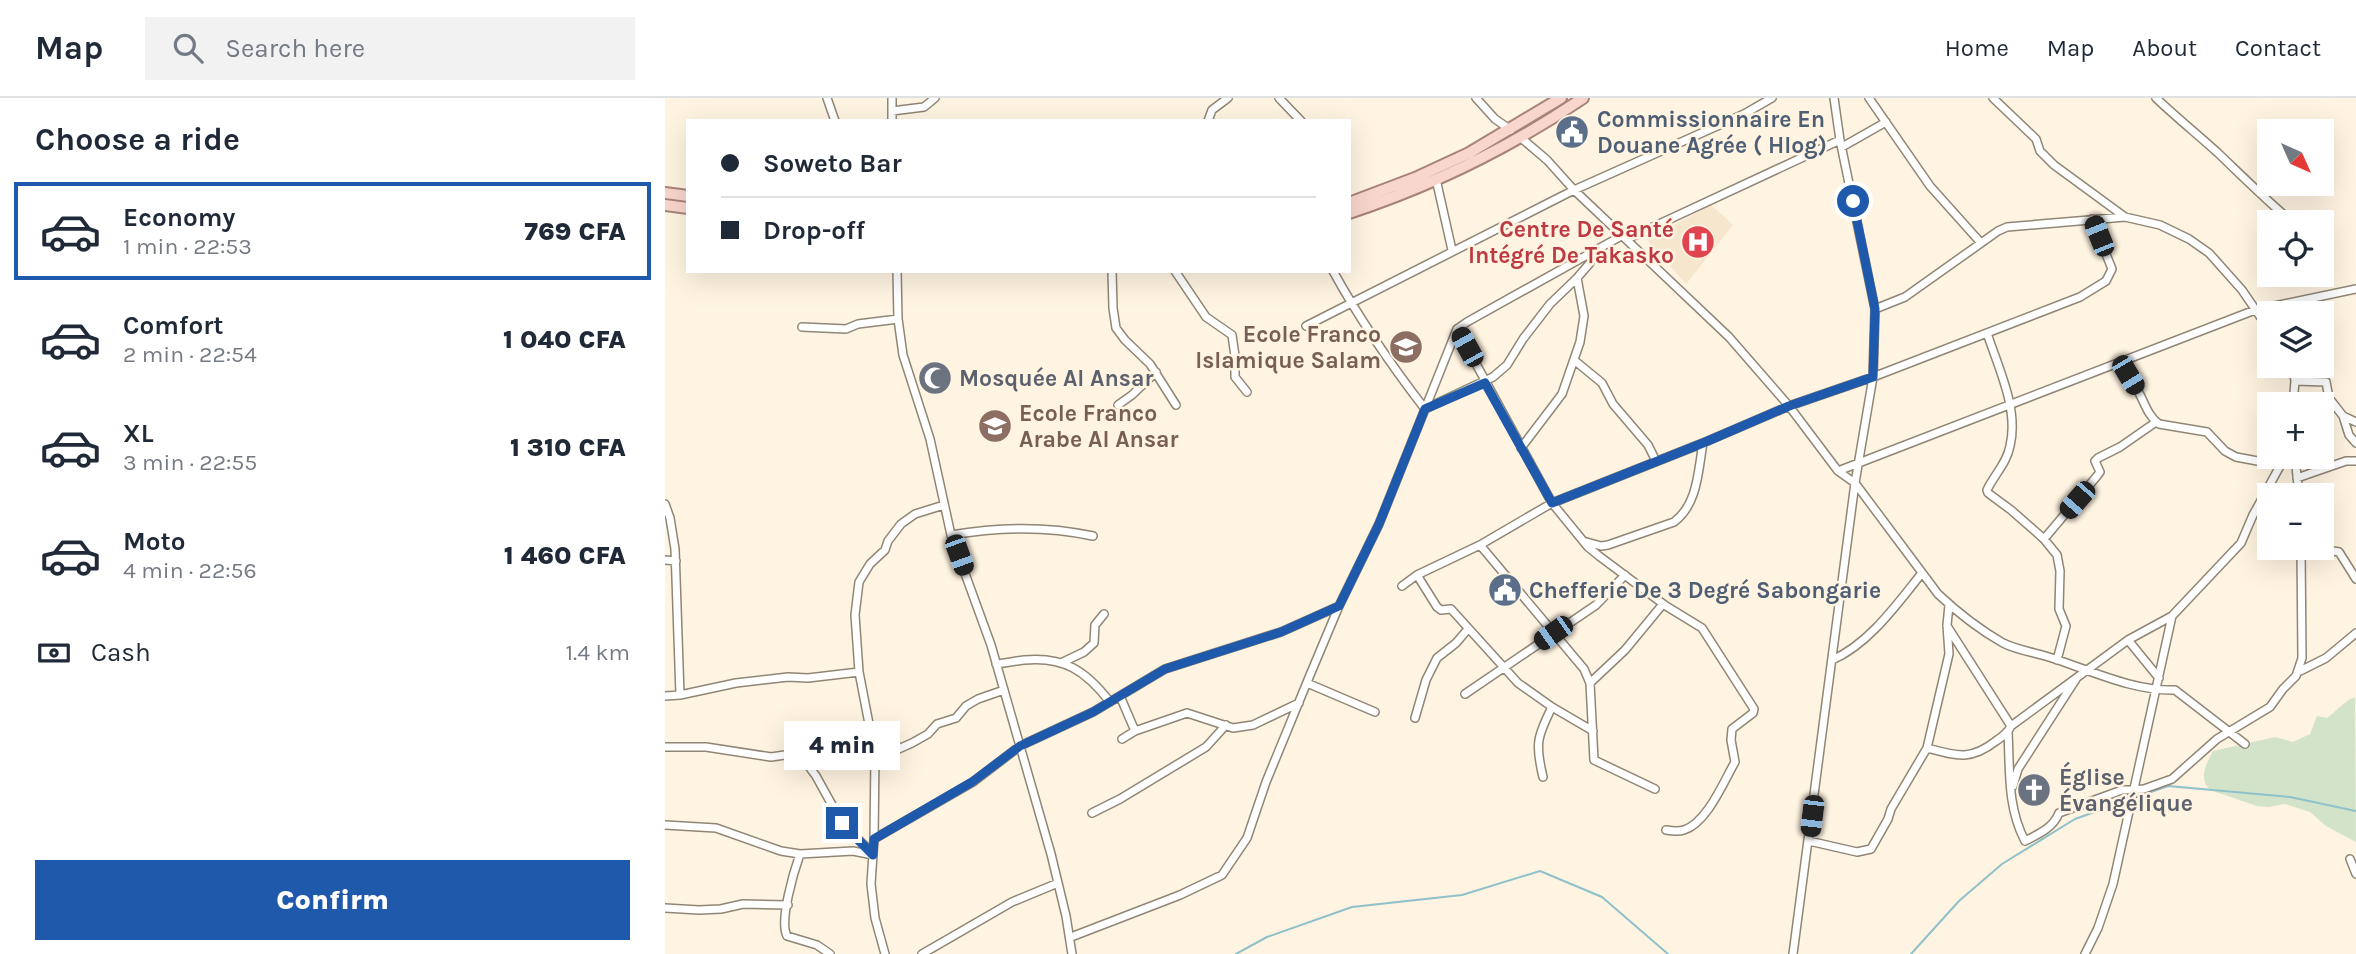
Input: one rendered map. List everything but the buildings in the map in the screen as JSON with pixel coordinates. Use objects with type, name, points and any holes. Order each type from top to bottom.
[{"type":"main road","points":[[1351,212],[1436,180],[1481,158],[1561,98]]},
{"type":"main road","points":[[1351,202],[1415,178],[1516,133],[1583,98]]},
{"type":"main road","points":[[665,193],[686,196]]},
{"type":"main road","points":[[665,205],[686,208]]},
{"type":"street","points":[[827,98],[834,119]]},
{"type":"street","points":[[892,98],[892,119]]},
{"type":"street","points":[[892,111],[924,107],[935,98]]},
{"type":"street","points":[[1209,119],[1212,110],[1228,98]]},
{"type":"street","points":[[1279,98],[1299,119]]},
{"type":"street","points":[[1476,98],[1495,119],[1547,160],[1574,190],[1729,337],[1789,406],[1839,471],[1854,484],[1921,573],[1949,605],[2004,643],[2156,691],[2175,690],[2245,744]]},
{"type":"street","points":[[1306,326],[1574,190],[1744,114],[1772,98]]},
{"type":"street","points":[[1793,954],[1854,484],[1860,463],[1873,377],[1875,309],[1841,144],[1835,98]]},
{"type":"street","points":[[1868,98],[1930,186],[1981,243]]},
{"type":"street","points":[[1993,98],[2036,139],[2040,151],[2054,165],[2125,217]]},
{"type":"street","points":[[2156,98],[2278,210]]},
{"type":"street","points":[[1070,936],[1180,895],[1222,875],[1247,838],[1266,782],[1307,682],[1339,606],[1379,524],[1457,330],[1467,321],[1625,237],[1886,122]]},
{"type":"street","points":[[1436,180],[1452,250]]},
{"type":"street","points":[[1875,309],[1905,297],[2007,227],[2125,217],[2160,225],[2189,239],[2209,253],[2242,290],[2257,313]]},
{"type":"street","points":[[1402,586],[1417,575],[1480,545],[1552,503],[1789,406],[1873,377],[2080,297],[2106,281],[2111,274],[2110,262],[2092,219]]},
{"type":"street","points":[[1425,409],[1485,383],[1507,365],[1550,304],[1590,263],[1592,253]]},
{"type":"street","points":[[897,273],[898,319],[903,355],[930,439],[951,536],[996,664],[1020,746],[1058,883],[1072,954]]},
{"type":"street","points":[[1112,273],[1113,308],[1117,328],[1156,372],[1175,405]]},
{"type":"street","points":[[1176,273],[1206,317],[1232,335],[1235,377],[1247,392]]},
{"type":"street","points":[[1334,273],[1391,366],[1425,409]]},
{"type":"street","points":[[1521,448],[1562,394],[1580,342],[1584,316],[1577,278]]},
{"type":"street","points":[[1839,471],[2255,310],[2355,290]]},
{"type":"street","points":[[802,327],[846,329],[858,324],[898,319]]},
{"type":"street","points":[[1457,330],[1552,503],[1582,541],[1599,556],[1663,604],[1702,628],[1755,709],[1732,729],[1735,762],[1707,811],[1695,824],[1683,830],[1667,830]]},
{"type":"street","points":[[1987,333],[2010,405],[2011,446],[1987,490],[2044,539],[2057,555],[2060,571],[2059,609],[2066,626],[2057,660]]},
{"type":"street","points":[[1574,360],[1602,383],[1613,404],[1649,445],[1656,461]]},
{"type":"street","points":[[2121,362],[2156,422],[2207,432],[2225,451],[2236,457],[2257,461]]},
{"type":"street","points":[[1118,405],[1156,372]]},
{"type":"street","points":[[2294,392],[2295,378]]},
{"type":"street","points":[[2295,381],[2326,382],[2329,398],[2343,416],[2349,435],[2356,443]]},
{"type":"street","points":[[2343,416],[2356,422]]},
{"type":"street","points":[[2044,539],[2097,476],[2100,470],[2095,461],[2156,422]]},
{"type":"street","points":[[1582,541],[1601,545],[1644,533],[1674,522],[1682,516],[1692,498],[1703,443]]},
{"type":"street","points":[[2297,478],[2346,461],[2356,461]]},
{"type":"street","points":[[1927,748],[1953,755],[1970,756],[1985,750],[2079,675],[2128,640],[2172,616],[2241,543],[2278,469]]},
{"type":"street","points":[[2296,469],[2298,483]]},
{"type":"street","points":[[665,504],[670,518],[676,561],[680,695]]},
{"type":"street","points":[[885,954],[875,918],[871,884],[875,755],[859,672],[855,615],[859,582],[870,564],[885,550],[888,541],[901,524],[915,514],[944,505]]},
{"type":"street","points":[[951,536],[983,530],[1032,529],[1064,530],[1093,536]]},
{"type":"street","points":[[1480,545],[1584,669],[1590,683],[1596,761],[1655,789]]},
{"type":"street","points":[[1599,556],[1601,545]]},
{"type":"street","points":[[2334,551],[2339,552],[2356,579]]},
{"type":"street","points":[[665,560],[676,561]]},
{"type":"street","points":[[2299,671],[2302,628],[2301,560]]},
{"type":"street","points":[[1832,660],[1846,654],[1876,626],[1921,573]]},
{"type":"street","points":[[1417,575],[1437,607],[1441,610],[1451,609],[1518,683],[1552,708],[1593,732]]},
{"type":"street","points":[[1465,694],[1596,605],[1625,575]]},
{"type":"street","points":[[1590,683],[1625,650],[1663,604]]},
{"type":"street","points":[[1809,841],[1857,852],[1871,849],[1927,748],[1949,654],[1949,605]]},
{"type":"street","points":[[874,839],[972,782],[1020,746],[1110,702],[1165,669],[1281,632],[1339,606]]},
{"type":"street","points":[[1062,662],[1084,652],[1094,643],[1095,625],[1104,614]]},
{"type":"street","points":[[2085,954],[2098,928],[2113,884],[2172,616]]},
{"type":"street","points":[[1947,625],[2010,729],[2010,798],[2025,841],[2046,831],[2057,820],[2059,813],[2122,790],[2144,789],[2172,779],[2229,731],[2270,707],[2299,671],[2326,658],[2356,634]]},
{"type":"street","points":[[1415,718],[1426,680],[1437,658],[1468,629]]},
{"type":"street","points":[[2128,640],[2159,678]]},
{"type":"street","points":[[996,664],[1023,660],[1062,662],[1084,674],[1110,702]]},
{"type":"street","points":[[665,696],[736,683],[859,672]]},
{"type":"street","points":[[2010,798],[2018,768],[2079,675]]},
{"type":"street","points":[[1307,682],[1375,712]]},
{"type":"street","points":[[665,747],[706,747],[771,757],[799,752],[875,755],[912,743],[928,734],[937,724],[955,718],[966,706],[978,699],[1004,690]]},
{"type":"street","points":[[1120,696],[1135,732]]},
{"type":"street","points":[[1122,739],[1187,713],[1233,728],[1253,724],[1299,703]]},
{"type":"street","points":[[1543,777],[1537,754],[1539,734],[1552,708]]},
{"type":"street","points":[[1092,813],[1206,747],[1226,725]]},
{"type":"street","points":[[799,752],[816,776],[842,823],[873,855]]},
{"type":"street","points":[[665,825],[716,828],[781,851],[800,854],[853,851],[873,855]]},
{"type":"street","points":[[800,854],[793,874],[783,922],[784,930],[787,936],[817,945],[830,954]]},
{"type":"street","points":[[2350,859],[2356,874]]},
{"type":"street","points":[[922,954],[1012,902],[1058,883]]},
{"type":"street","points":[[665,908],[699,910],[743,904],[788,905]]},
{"type":"shaded area","points":[[1711,205],[1733,225],[1686,284],[1647,240]]},
{"type":"green space","points":[[2355,697],[2356,842],[2326,826],[2310,812],[2285,804],[2257,806],[2210,790],[2206,785],[2204,771],[2213,751],[2275,737],[2293,742],[2310,734],[2317,716],[2327,718]]},
{"type":"waterway","points":[[2134,798],[2168,786],[2290,797],[2356,811]]},
{"type":"waterway","points":[[1911,954],[1959,901],[2002,864],[2075,819],[2128,800]]},
{"type":"waterway","points":[[1236,954],[1267,937],[1352,907],[1462,895],[1540,871],[1602,897],[1668,954]]},
{"type":"place","name":"Commissionnaire En Douane Agrée ( Hlog)","points":[[1572,132]]},
{"type":"place","name":"Centre De Santé Intégré De Takasko","points":[[1698,242]]},
{"type":"place","name":"Ecole Franco Islamique Salam","points":[[1406,347]]},
{"type":"place","name":"Mosquée Al Ansar","points":[[935,378]]},
{"type":"place","name":"Ecole Franco Arabe Al Ansar","points":[[995,426]]},
{"type":"place","name":"Chefferie De 3 Degré Sabongarie","points":[[1505,590]]},
{"type":"place","name":"Église Évangélique","points":[[2034,790]]},
{"type":"route","points":[[842,823],[873,855],[874,839],[960,790],[1020,746],[1093,712],[1165,669],[1281,632],[1339,606],[1379,524],[1425,409],[1485,383],[1552,503],[1789,406],[1873,377],[1875,309],[1853,201]]}]
